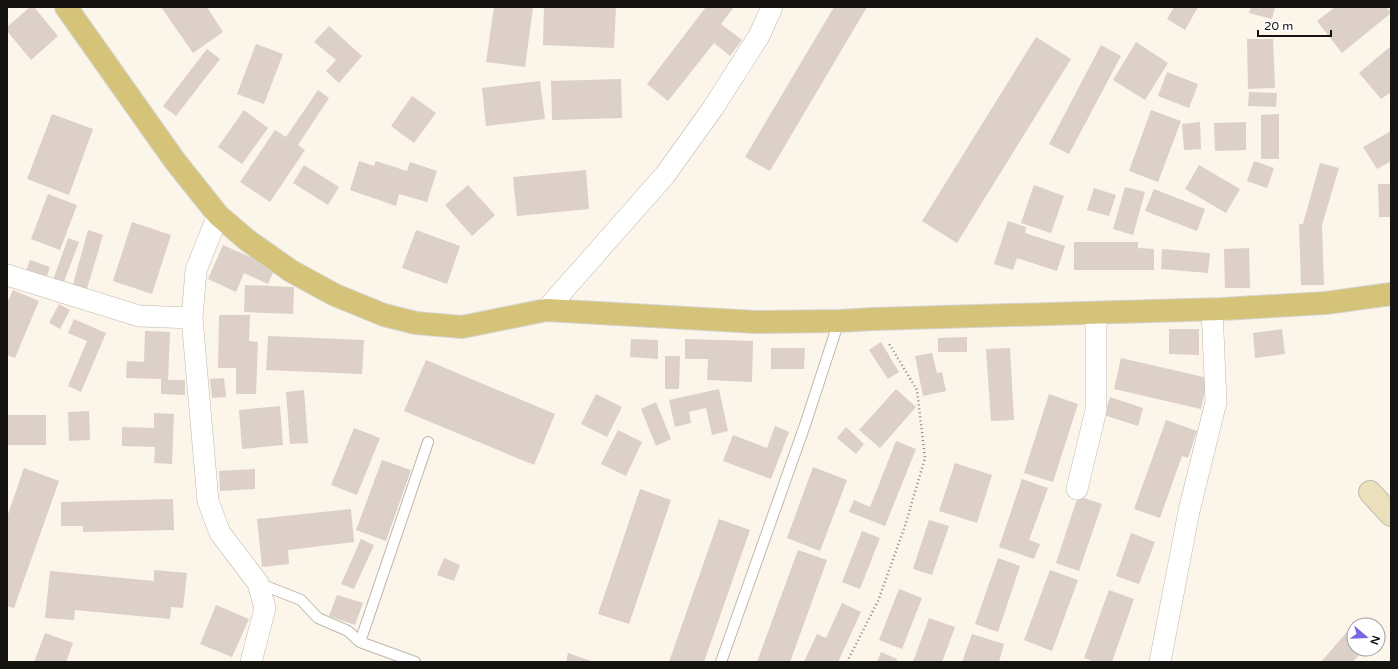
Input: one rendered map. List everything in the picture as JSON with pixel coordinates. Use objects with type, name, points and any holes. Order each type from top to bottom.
[{"type":"main road","points":[[66,7],[175,161],[218,215],[247,240],[291,271],[335,295],[384,315],[416,323],[462,327],[546,310],[756,322],[840,321],[1212,309],[1326,303],[1391,294]]},
{"type":"main road","points":[[1370,492],[1391,515]]},
{"type":"street","points":[[546,310],[665,175],[713,108],[755,43],[772,7]]},
{"type":"street","points":[[218,215],[196,270],[192,318],[208,500],[220,533],[258,583],[265,608],[251,662]]},
{"type":"street","points":[[7,275],[139,316],[192,318]]},
{"type":"street","points":[[1160,662],[1189,510],[1216,402],[1212,309]]},
{"type":"street","points":[[1077,489],[1096,410],[1096,313]]},
{"type":"lane","points":[[721,662],[805,425],[840,321]]},
{"type":"lane","points":[[360,642],[428,442]]},
{"type":"lane","points":[[258,583],[301,600],[318,618],[348,631],[360,642],[415,662]]},
{"type":"path","points":[[847,662],[878,601],[905,526],[925,458],[917,390],[874,319]]},
{"type":"building","points":[[30,7],[34,7],[58,36],[31,60],[7,31],[7,27]]},
{"type":"building","points":[[161,7],[207,7],[223,32],[193,53]]},
{"type":"building","points":[[494,7],[533,7],[525,67],[486,62]]},
{"type":"building","points":[[544,7],[616,8],[614,48],[543,45]]},
{"type":"building","points":[[706,7],[734,7],[721,24],[742,40],[730,56],[714,43],[668,101],[647,84]]},
{"type":"building","points":[[834,7],[867,7],[770,171],[745,157]]},
{"type":"building","points":[[1174,7],[1198,7],[1185,30],[1167,19]]},
{"type":"building","points":[[1251,7],[1275,7],[1272,19],[1249,13]]},
{"type":"building","points":[[1335,7],[1386,7],[1391,13],[1342,53],[1317,21]]},
{"type":"building","points":[[329,26],[362,56],[339,83],[326,71],[336,60],[314,42]]},
{"type":"building","points":[[1036,37],[1071,59],[957,243],[922,221]]},
{"type":"building","points":[[1247,39],[1273,39],[1275,88],[1248,89]]},
{"type":"building","points":[[1136,42],[1168,63],[1145,100],[1113,80]]},
{"type":"building","points":[[256,44],[283,54],[264,104],[237,94]]},
{"type":"building","points":[[1101,45],[1121,56],[1069,154],[1049,144]]},
{"type":"building","points":[[1391,46],[1391,92],[1381,99],[1359,73]]},
{"type":"building","points":[[207,49],[220,59],[176,116],[163,106]]},
{"type":"building","points":[[1167,72],[1198,84],[1189,108],[1158,96]]},
{"type":"building","points":[[621,79],[622,118],[552,120],[551,81]]},
{"type":"building","points":[[540,81],[545,119],[486,126],[482,88]]},
{"type":"building","points":[[318,90],[329,98],[298,145],[305,150],[270,202],[240,182],[275,130],[286,137]]},
{"type":"building","points":[[1249,92],[1277,93],[1276,107],[1248,106]]},
{"type":"building","points":[[412,96],[436,113],[414,143],[391,126]]},
{"type":"building","points":[[244,110],[268,128],[242,164],[218,147]]},
{"type":"building","points":[[1151,110],[1181,121],[1158,182],[1129,171]]},
{"type":"building","points":[[52,114],[93,129],[69,195],[27,179]]},
{"type":"building","points":[[1279,114],[1279,159],[1261,159],[1261,115]]},
{"type":"building","points":[[1200,122],[1201,149],[1184,150],[1182,124]]},
{"type":"building","points":[[1246,122],[1246,150],[1215,151],[1214,123]]},
{"type":"building","points":[[1391,131],[1391,161],[1377,169],[1363,147]]},
{"type":"building","points":[[359,161],[374,166],[376,161],[407,171],[410,162],[437,171],[427,202],[399,194],[396,206],[350,190]]},
{"type":"building","points":[[1254,161],[1274,168],[1267,188],[1247,181]]},
{"type":"building","points":[[1320,163],[1339,168],[1322,225],[1324,285],[1301,285],[1299,224],[1303,224]]},
{"type":"building","points":[[304,165],[339,187],[328,205],[293,183]]},
{"type":"building","points":[[1199,165],[1240,189],[1226,213],[1185,189]]},
{"type":"building","points":[[586,170],[589,209],[517,216],[513,177]]},
{"type":"building","points":[[1378,184],[1391,184],[1391,217],[1379,217]]},
{"type":"building","points":[[468,185],[495,215],[472,236],[445,205]]},
{"type":"building","points":[[1034,185],[1064,196],[1051,233],[1021,223]]},
{"type":"building","points":[[1125,187],[1145,192],[1133,235],[1113,229]]},
{"type":"building","points":[[1094,188],[1116,195],[1109,216],[1087,210]]},
{"type":"building","points":[[1154,189],[1205,209],[1197,231],[1145,211]]},
{"type":"building","points":[[48,194],[77,205],[60,250],[31,239]]},
{"type":"building","points":[[1008,221],[1026,227],[1025,233],[1065,246],[1057,271],[1017,258],[1013,270],[994,264]]},
{"type":"building","points":[[132,222],[171,235],[152,294],[113,281]]},
{"type":"building","points":[[88,230],[103,235],[86,292],[72,288]]},
{"type":"building","points":[[416,230],[460,246],[447,284],[402,268]]},
{"type":"building","points":[[68,238],[79,242],[62,287],[52,283]]},
{"type":"building","points":[[1074,242],[1138,242],[1138,248],[1154,249],[1154,270],[1074,270]]},
{"type":"building","points":[[223,245],[275,268],[268,284],[244,273],[236,292],[208,279]]},
{"type":"building","points":[[1249,248],[1250,288],[1225,288],[1224,249]]},
{"type":"building","points":[[1162,249],[1210,253],[1208,273],[1161,269]]},
{"type":"building","points":[[30,260],[50,267],[45,281],[25,274]]},
{"type":"building","points":[[245,285],[294,287],[293,314],[244,312]]},
{"type":"building","points":[[13,290],[39,301],[15,358],[7,355],[7,303]]},
{"type":"building","points":[[59,304],[70,310],[60,329],[49,323]]},
{"type":"building","points":[[219,315],[250,315],[249,341],[258,342],[256,394],[236,394],[236,368],[218,368]]},
{"type":"building","points":[[74,319],[106,333],[81,392],[68,386],[87,341],[68,333]]},
{"type":"building","points":[[1169,329],[1199,329],[1199,355],[1169,354]]},
{"type":"building","points":[[1282,329],[1285,354],[1255,358],[1253,333]]},
{"type":"building","points":[[145,331],[170,332],[168,380],[185,380],[185,395],[161,394],[161,379],[126,378],[127,361],[144,362]]},
{"type":"building","points":[[268,336],[364,340],[362,374],[266,370]]},
{"type":"building","points":[[967,337],[967,352],[938,352],[938,338]]},
{"type":"building","points":[[631,339],[658,340],[658,359],[630,357]]},
{"type":"building","points":[[685,339],[753,341],[752,382],[707,380],[708,359],[685,359]]},
{"type":"building","points":[[881,342],[899,372],[888,379],[869,350]]},
{"type":"building","points":[[771,348],[805,348],[804,369],[771,369]]},
{"type":"building","points":[[1010,348],[1014,420],[991,421],[986,349]]},
{"type":"building","points":[[932,353],[937,373],[942,372],[946,391],[923,396],[915,356]]},
{"type":"building","points":[[665,356],[680,356],[679,389],[665,389]]},
{"type":"building","points":[[1121,358],[1208,378],[1201,409],[1114,389]]},
{"type":"building","points":[[426,360],[555,414],[534,465],[404,411]]},
{"type":"building","points":[[224,378],[226,397],[212,398],[210,379]]},
{"type":"building","points":[[719,389],[728,431],[712,435],[706,408],[689,412],[691,423],[675,427],[669,400]]},
{"type":"building","points":[[896,389],[916,407],[880,448],[859,430]]},
{"type":"building","points":[[304,390],[308,443],[290,444],[286,392]]},
{"type":"building","points":[[596,394],[622,407],[607,437],[581,424]]},
{"type":"building","points":[[1049,394],[1078,404],[1053,482],[1024,473]]},
{"type":"building","points":[[1110,397],[1143,408],[1138,426],[1104,415]]},
{"type":"building","points":[[656,402],[671,439],[656,446],[641,409]]},
{"type":"building","points":[[280,406],[283,445],[242,449],[239,410]]},
{"type":"building","points":[[89,411],[90,440],[69,441],[68,412]]},
{"type":"building","points":[[154,413],[174,414],[172,464],[154,463],[155,447],[122,446],[122,427],[154,428]]},
{"type":"building","points":[[7,415],[46,415],[46,445],[7,445]]},
{"type":"building","points":[[1166,420],[1197,431],[1188,458],[1182,456],[1160,518],[1134,509]]},
{"type":"building","points":[[775,426],[789,432],[771,479],[723,461],[733,435],[767,448]]},
{"type":"building","points":[[846,427],[864,444],[856,454],[837,438]]},
{"type":"building","points":[[354,428],[380,438],[357,495],[331,485]]},
{"type":"building","points":[[618,430],[642,442],[626,476],[601,464]]},
{"type":"building","points":[[896,441],[916,449],[885,526],[849,512],[854,500],[870,507]]},
{"type":"building","points":[[382,460],[411,470],[386,541],[356,530]]},
{"type":"building","points":[[955,463],[992,475],[977,523],[939,511]]},
{"type":"building","points":[[813,467],[847,480],[820,551],[787,538]]},
{"type":"building","points":[[24,468],[59,481],[14,608],[7,606],[7,517]]},
{"type":"building","points":[[255,469],[255,489],[220,491],[219,471]]},
{"type":"building","points":[[1022,479],[1048,488],[1029,540],[1040,544],[1034,559],[999,547]]},
{"type":"building","points":[[640,489],[671,500],[629,624],[598,614]]},
{"type":"building","points":[[1078,496],[1102,504],[1079,571],[1056,563]]},
{"type":"building","points":[[173,499],[174,530],[83,532],[83,526],[61,526],[61,502]]},
{"type":"building","points":[[351,509],[354,542],[288,550],[289,564],[262,567],[257,519]]},
{"type":"building","points":[[719,519],[750,530],[704,662],[669,662]]},
{"type":"building","points":[[929,520],[949,526],[932,575],[913,569]]},
{"type":"building","points":[[862,531],[880,538],[860,589],[842,582]]},
{"type":"building","points":[[1131,533],[1155,542],[1139,584],[1116,576]]},
{"type":"building","points":[[361,539],[374,545],[354,589],[341,584]]},
{"type":"building","points":[[798,550],[827,560],[790,662],[757,662]]},
{"type":"building","points":[[444,558],[460,565],[454,581],[437,575]]},
{"type":"building","points":[[998,558],[1020,566],[998,632],[975,624]]},
{"type":"building","points":[[154,570],[187,573],[183,608],[171,607],[170,619],[75,610],[74,620],[45,618],[50,571],[154,581]]},
{"type":"building","points":[[1050,570],[1078,580],[1052,651],[1024,640]]},
{"type":"building","points":[[899,589],[922,598],[902,649],[879,640]]},
{"type":"building","points":[[1109,590],[1134,599],[1112,662],[1095,662],[1084,658]]},
{"type":"building","points":[[337,595],[363,603],[355,625],[329,616]]},
{"type":"building","points":[[842,603],[861,612],[838,662],[804,662],[817,634],[826,638]]},
{"type":"building","points":[[216,605],[249,619],[232,657],[200,644]]},
{"type":"building","points":[[929,618],[955,627],[942,662],[913,662]]},
{"type":"building","points":[[45,633],[73,643],[66,662],[34,662]]},
{"type":"building","points":[[1346,633],[1346,657],[1357,657],[1353,662],[1321,662]]},
{"type":"building","points":[[972,634],[1004,644],[999,662],[962,662]]},
{"type":"building","points":[[881,652],[897,659],[896,662],[877,662]]},
{"type":"building","points":[[568,653],[594,662],[566,662]]}]
